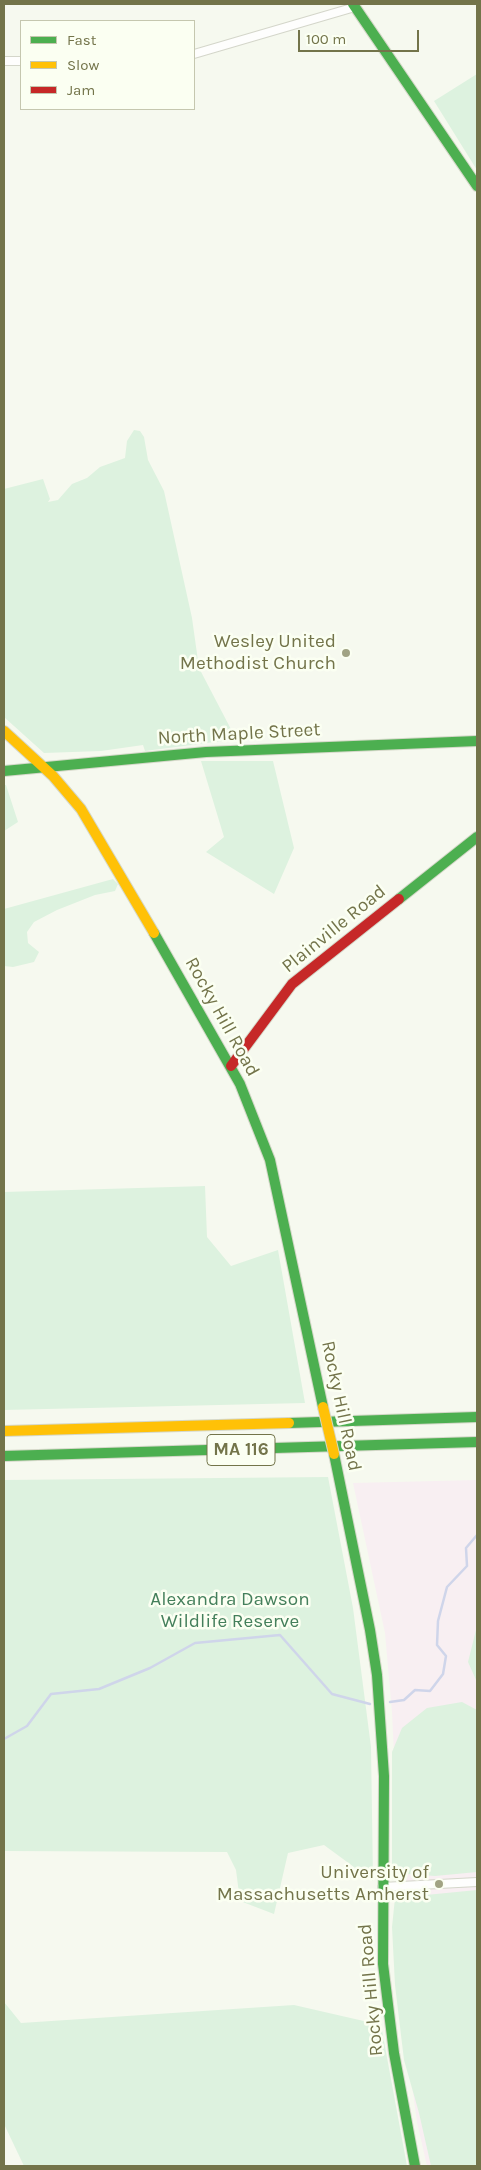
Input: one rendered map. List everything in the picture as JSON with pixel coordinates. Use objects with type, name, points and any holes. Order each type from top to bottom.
[{"type":"main road","points":[[354,5],[477,186]]},
{"type":"main road","name":"Rocky Hill Road","points":[[4,731],[44,768],[76,802],[111,857],[231,1066],[254,1116],[270,1160],[334,1454],[370,1630],[377,1675],[384,1776],[382,1946],[386,1998],[415,2166]]},
{"type":"main road","name":"North Maple Street","points":[[4,771],[217,752],[477,741]]},
{"type":"main road","name":"Plainville Road","points":[[231,1066],[273,1007],[292,984],[477,837]]},
{"type":"main road","name":"MA 116","points":[[4,1431],[477,1417]]},
{"type":"main road","name":"MA 116","points":[[4,1456],[477,1442]]},
{"type":"street","points":[[195,54],[354,5]]},
{"type":"street","points":[[4,60],[20,62]]},
{"type":"street","points":[[382,1887],[477,1882]]},
{"type":"shaded area","name":"University of Massachusetts Amherst","points":[[477,1480],[477,2166],[427,2166],[417,2122],[408,2056],[392,1712],[385,1633],[353,1483]]},
{"type":"green space","points":[[477,74],[477,170],[434,101]]},
{"type":"green space","points":[[134,430],[140,431],[144,437],[148,460],[164,491],[192,618],[199,668],[234,735],[222,741],[145,751],[143,745],[101,751],[44,753],[4,717],[4,489],[43,479],[50,499],[48,502],[58,500],[72,484],[87,478],[100,467],[125,458],[127,441]]},
{"type":"green space","points":[[201,761],[273,761],[294,848],[274,894],[206,852],[224,837]]},
{"type":"green space","points":[[4,785],[6,785],[18,822],[4,831]]},
{"type":"green space","points":[[113,879],[118,884],[115,891],[95,895],[57,910],[34,922],[27,932],[28,943],[39,952],[34,962],[13,967],[4,966],[4,909]]},
{"type":"green space","points":[[205,1186],[207,1237],[231,1266],[278,1250],[305,1403],[4,1410],[4,1192]]},
{"type":"green space","name":"Alexandra Dawson Wildlife Reserve","points":[[328,1477],[353,1608],[371,1747],[373,1881],[324,1845],[288,1853],[274,1914],[240,1901],[236,1870],[227,1852],[4,1851],[4,1480]]},
{"type":"green space","points":[[477,1626],[477,1682],[468,1662]]},
{"type":"green space","points":[[462,1702],[477,1710],[477,1872],[435,1876],[396,1873],[392,1867],[392,1752],[402,1728],[427,1708]]},
{"type":"green space","points":[[477,1890],[477,2166],[431,2166],[404,2060],[395,1985],[392,1927],[395,1898]]},
{"type":"green space","points":[[4,2002],[21,2023],[294,2005],[381,2025],[407,2166],[24,2166],[4,2124]]},
{"type":"waterway","points":[[390,1702],[404,1700],[415,1690],[430,1691],[443,1674],[446,1656],[437,1645],[438,1621],[447,1587],[467,1566],[466,1548],[477,1535]]},
{"type":"waterway","points":[[4,1739],[27,1726],[51,1694],[99,1689],[150,1668],[195,1643],[280,1635],[332,1694],[370,1704]]},
{"type":"traffic: fast","points":[[353,4],[477,186]]},
{"type":"traffic: fast","points":[[4,771],[206,752],[477,741]]},
{"type":"traffic: fast","points":[[399,899],[477,837]]},
{"type":"traffic: fast","points":[[154,933],[240,1084],[270,1160],[323,1407]]},
{"type":"traffic: fast","points":[[289,1423],[477,1417]]},
{"type":"traffic: fast","points":[[4,1456],[477,1442]]},
{"type":"traffic: fast","points":[[334,1454],[370,1630],[377,1675],[384,1776],[383,1964],[394,2053],[415,2166]]},
{"type":"traffic: slow","points":[[4,731],[53,776],[81,809],[154,933]]},
{"type":"traffic: slow","points":[[323,1407],[334,1454]]},
{"type":"traffic: slow","points":[[4,1431],[289,1423]]},
{"type":"traffic: jam","points":[[231,1066],[292,984],[399,899]]},
{"type":"place","name":"Wesley United Methodist Church","points":[[346,653]]},
{"type":"place","name":"University of Massachusetts Amherst","points":[[439,1884]]}]
